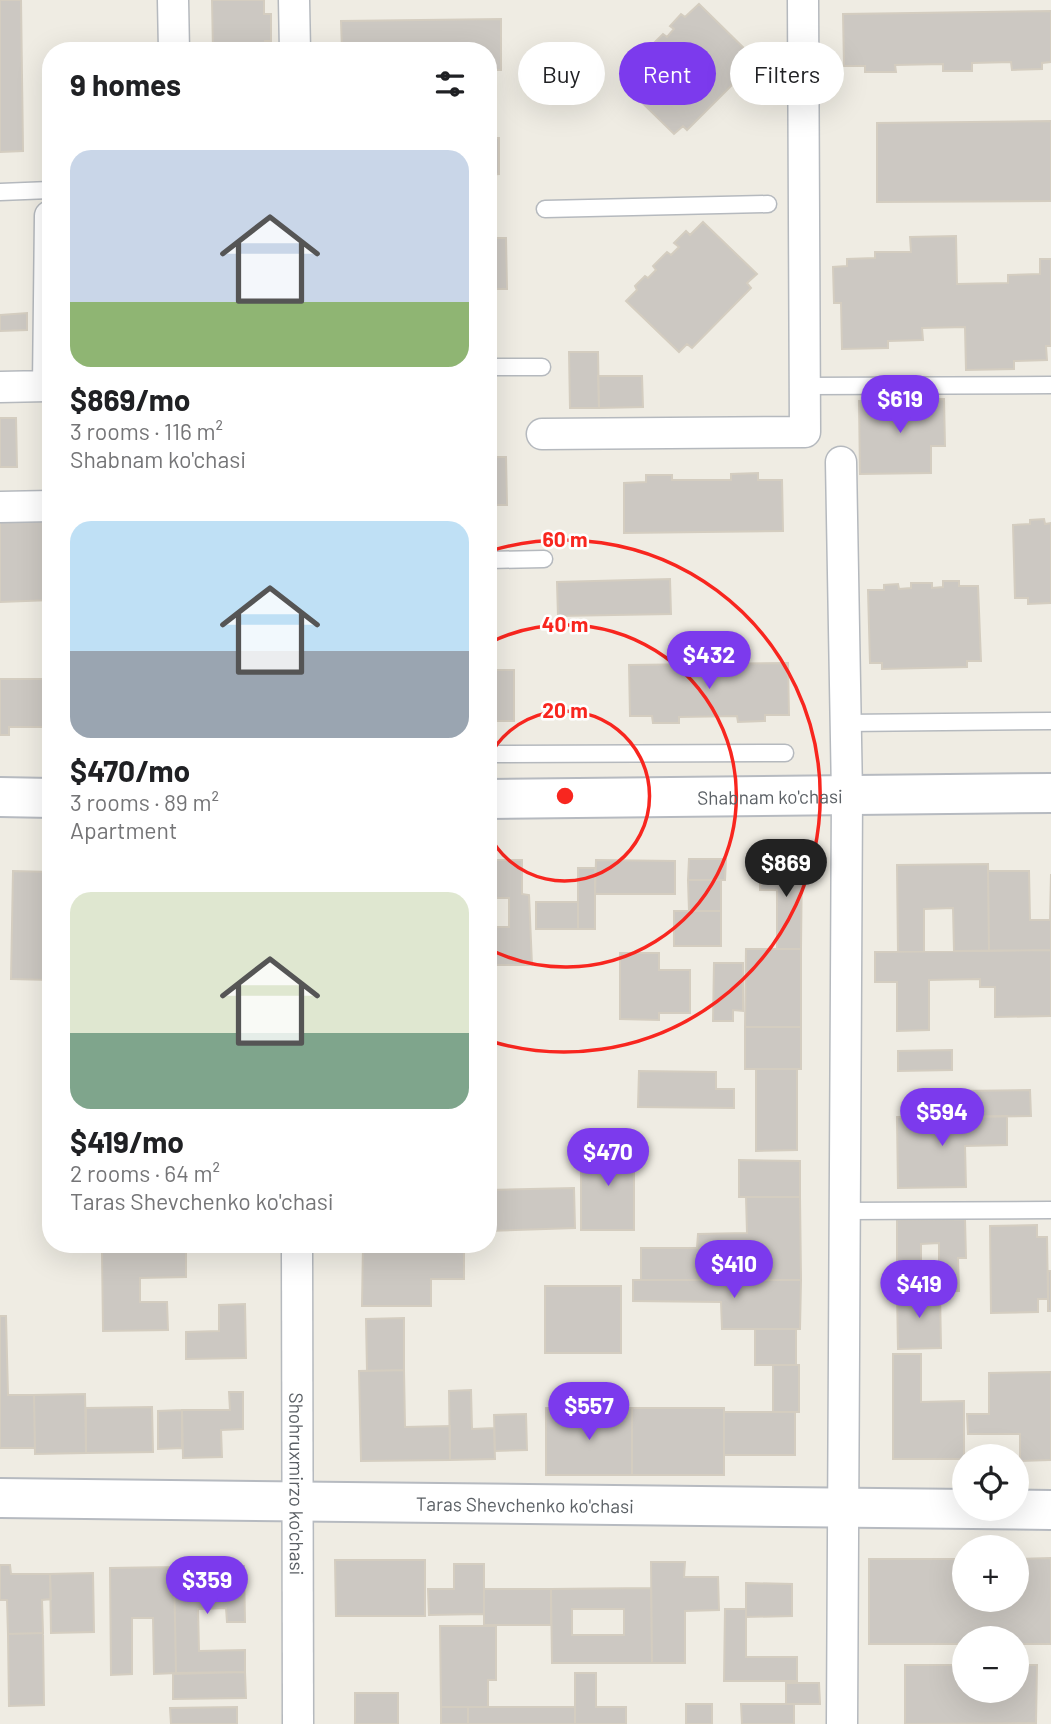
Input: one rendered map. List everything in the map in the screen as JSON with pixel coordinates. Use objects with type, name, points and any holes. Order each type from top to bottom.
[{"type":"street","points":[[173,0],[174,42]]},
{"type":"street","points":[[294,0],[295,42]]},
{"type":"street","points":[[542,434],[805,432],[803,0]]},
{"type":"street","points":[[0,387],[42,388]]},
{"type":"street","points":[[841,462],[847,795],[841,1507],[842,1724]]},
{"type":"street","points":[[0,507],[42,506]]},
{"type":"street","name":"Shabnam ko'chasi","points":[[497,799],[1051,793]]},
{"type":"street","points":[[0,797],[42,797]]},
{"type":"street","name":"Shohruxmirzo ko'chasi","points":[[296,1253],[298,1724]]},
{"type":"street","name":"Taras Shevchenko ko'chasi","points":[[0,1498],[1051,1510]]},
{"type":"lane","points":[[0,192],[42,190]]},
{"type":"lane","points":[[545,209],[768,204]]},
{"type":"lane","points":[[497,367],[542,367]]},
{"type":"lane","points":[[805,386],[1051,385]]},
{"type":"lane","points":[[497,560],[544,559]]},
{"type":"lane","points":[[845,723],[1051,720]]},
{"type":"lane","points":[[497,754],[785,753]]},
{"type":"lane","points":[[844,1211],[1051,1210]]},
{"type":"building","points":[[0,0],[21,0],[23,151],[0,152]]},
{"type":"building","points":[[212,0],[264,0],[264,14],[271,14],[271,41],[213,42]]},
{"type":"building","points":[[699,4],[738,42],[730,42],[730,87],[716,101],[716,42],[655,42],[663,34],[667,37],[674,29],[670,26],[681,14],[685,17]]},
{"type":"building","points":[[1051,11],[1051,62],[1042,63],[1042,69],[1012,70],[1011,62],[972,63],[972,71],[943,71],[943,64],[895,65],[896,72],[865,72],[865,66],[844,66],[843,14]]},
{"type":"building","points":[[501,19],[501,70],[497,70],[497,42],[342,42],[341,21]]},
{"type":"building","points":[[644,105],[712,105],[687,130],[683,126],[674,134]]},
{"type":"building","points":[[1051,121],[1051,201],[877,202],[877,123]]},
{"type":"building","points":[[497,138],[499,138],[497,174]]},
{"type":"building","points":[[703,222],[757,274],[747,283],[751,288],[692,348],[687,344],[679,352],[626,301],[637,290],[635,286],[656,270],[653,266],[667,252],[671,255],[679,247],[674,243],[686,231],[690,235]]},
{"type":"building","points":[[956,236],[957,284],[1008,283],[1008,275],[1040,274],[1040,259],[1051,259],[1051,346],[1046,346],[1047,360],[1014,361],[1014,369],[966,370],[965,327],[922,328],[923,340],[888,341],[888,348],[842,349],[841,303],[834,303],[833,267],[847,266],[847,259],[875,258],[875,252],[911,252],[910,237]]},
{"type":"building","points":[[497,238],[506,238],[507,289],[497,289]]},
{"type":"building","points":[[27,313],[27,330],[0,331],[0,315]]},
{"type":"building","points":[[569,352],[598,352],[599,408],[570,408]]},
{"type":"building","points":[[598,376],[642,376],[643,407],[599,408]]},
{"type":"building","points":[[944,399],[945,446],[931,446],[931,473],[860,474],[859,401]]},
{"type":"building","points":[[0,418],[16,418],[17,467],[0,467]]},
{"type":"building","points":[[497,457],[506,457],[507,505],[497,505]]},
{"type":"building","points":[[758,473],[758,480],[782,480],[783,531],[624,533],[624,483],[646,482],[646,475],[672,475],[672,480],[731,480],[731,474]]},
{"type":"building","points":[[42,516],[42,600],[0,602],[0,517]]},
{"type":"building","points":[[1044,519],[1045,524],[1051,523],[1051,603],[1028,604],[1028,598],[1015,598],[1013,525],[1030,524],[1030,520]]},
{"type":"building","points":[[670,579],[671,614],[558,616],[557,582]]},
{"type":"building","points":[[943,581],[959,581],[959,586],[978,586],[981,661],[967,661],[967,667],[882,669],[882,663],[870,663],[868,590],[884,590],[884,585],[898,584],[899,589],[911,588],[911,583],[932,583],[932,588],[943,587]]},
{"type":"building","points":[[788,663],[789,715],[765,715],[765,721],[738,722],[737,716],[679,717],[679,723],[653,723],[652,716],[630,716],[629,665]]},
{"type":"building","points":[[497,670],[514,670],[514,721],[497,721]]},
{"type":"building","points":[[0,679],[42,679],[42,727],[9,727],[9,735],[0,735]]},
{"type":"building","points":[[777,856],[802,856],[801,949],[777,949],[777,890],[760,890],[760,866],[777,867]]},
{"type":"building","points":[[689,859],[726,859],[725,880],[688,880]]},
{"type":"building","points":[[497,860],[522,860],[522,894],[529,895],[532,965],[497,965],[497,927],[509,927],[509,898],[497,898]]},
{"type":"building","points":[[596,860],[675,861],[675,894],[595,894]]},
{"type":"building","points":[[988,864],[989,951],[954,951],[953,908],[924,909],[924,952],[898,952],[897,865]]},
{"type":"building","points":[[578,868],[595,868],[595,929],[578,929]]},
{"type":"building","points":[[13,871],[42,872],[42,980],[11,979]]},
{"type":"building","points":[[988,871],[1029,871],[1030,920],[1050,920],[1051,874],[1051,950],[989,951]]},
{"type":"building","points":[[688,880],[721,880],[721,911],[689,911]]},
{"type":"building","points":[[536,902],[578,902],[578,929],[536,929]]},
{"type":"building","points":[[674,911],[721,911],[721,946],[674,946]]},
{"type":"building","points":[[746,949],[801,949],[801,1027],[745,1027]]},
{"type":"building","points":[[1051,950],[1051,1016],[995,1017],[995,987],[980,987],[980,979],[929,980],[929,1030],[897,1031],[897,982],[875,982],[875,952]]},
{"type":"building","points":[[620,953],[659,953],[659,970],[690,970],[690,1013],[659,1013],[659,1020],[620,1019]]},
{"type":"building","points":[[714,963],[743,963],[743,1011],[733,1010],[733,1021],[713,1021]]},
{"type":"building","points":[[745,1027],[801,1027],[801,1069],[745,1069]]},
{"type":"building","points":[[952,1050],[952,1070],[898,1071],[898,1051]]},
{"type":"building","points":[[756,1069],[797,1069],[797,1150],[756,1151]]},
{"type":"building","points":[[639,1071],[716,1072],[716,1089],[734,1089],[734,1108],[638,1107]]},
{"type":"building","points":[[1030,1090],[1031,1116],[960,1117],[959,1091]]},
{"type":"building","points":[[1007,1116],[1007,1145],[965,1146],[966,1187],[898,1188],[897,1117]]},
{"type":"building","points":[[581,1146],[634,1146],[634,1230],[581,1230]]},
{"type":"building","points":[[739,1160],[800,1161],[800,1197],[739,1197]]},
{"type":"building","points":[[574,1188],[575,1228],[497,1231],[497,1190]]},
{"type":"building","points":[[746,1197],[800,1197],[801,1280],[641,1280],[641,1248],[697,1248],[698,1234],[747,1233]]},
{"type":"building","points":[[965,1219],[966,1258],[958,1258],[959,1291],[897,1292],[897,1220]],"holes":[[[939,1243],[939,1263],[921,1263],[921,1244]]]},
{"type":"building","points":[[1037,1225],[1037,1237],[1047,1237],[1048,1299],[1038,1299],[1038,1312],[991,1313],[990,1226]]},
{"type":"building","points":[[102,1253],[186,1253],[186,1277],[140,1278],[140,1302],[167,1302],[168,1330],[103,1331]]},
{"type":"building","points":[[363,1253],[464,1253],[464,1279],[431,1279],[431,1306],[362,1306]]},
{"type":"building","points":[[1048,1271],[1051,1271],[1051,1311],[1048,1311]]},
{"type":"building","points":[[633,1280],[801,1280],[800,1329],[722,1329],[721,1302],[633,1301]]},
{"type":"building","points":[[545,1286],[621,1286],[621,1353],[545,1353]]},
{"type":"building","points":[[897,1292],[940,1292],[941,1348],[898,1349]]},
{"type":"building","points":[[245,1304],[246,1358],[186,1359],[186,1332],[219,1331],[219,1305]]},
{"type":"building","points":[[0,1316],[6,1316],[8,1395],[34,1395],[35,1448],[0,1448]]},
{"type":"building","points":[[404,1318],[404,1370],[367,1371],[366,1319]]},
{"type":"building","points":[[755,1329],[796,1329],[796,1365],[755,1365]]},
{"type":"building","points":[[893,1354],[921,1354],[921,1402],[964,1401],[964,1444],[952,1444],[952,1459],[893,1459]]},
{"type":"building","points":[[773,1365],[799,1365],[799,1412],[773,1412]]},
{"type":"building","points":[[404,1370],[405,1427],[450,1426],[450,1460],[361,1461],[359,1371]]},
{"type":"building","points":[[1051,1372],[1051,1460],[1029,1461],[1029,1444],[1020,1444],[1020,1434],[968,1434],[967,1414],[989,1414],[989,1373]]},
{"type":"building","points":[[471,1390],[472,1429],[494,1428],[495,1459],[450,1460],[449,1391]]},
{"type":"building","points":[[229,1392],[243,1392],[243,1429],[221,1430],[222,1457],[183,1458],[182,1410],[230,1410]]},
{"type":"building","points":[[85,1394],[86,1453],[35,1454],[34,1395]]},
{"type":"building","points":[[152,1407],[153,1452],[86,1453],[86,1408]]},
{"type":"building","points":[[546,1408],[632,1408],[632,1475],[546,1475]]},
{"type":"building","points":[[632,1408],[724,1408],[724,1475],[632,1475]]},
{"type":"building","points":[[182,1410],[182,1448],[158,1449],[158,1411]]},
{"type":"building","points":[[724,1412],[795,1412],[795,1455],[724,1455]]},
{"type":"building","points":[[526,1414],[527,1450],[495,1451],[494,1415]]},
{"type":"building","points":[[1051,1558],[1051,1644],[1029,1644],[1029,1626],[952,1626],[952,1644],[869,1644],[869,1559],[952,1559],[952,1612],[1029,1612],[1029,1559]]},
{"type":"building","points":[[335,1560],[425,1560],[425,1616],[336,1616]]},
{"type":"building","points":[[651,1562],[685,1562],[684,1577],[718,1577],[719,1610],[685,1611],[685,1663],[652,1663]]},
{"type":"building","points":[[454,1564],[484,1564],[484,1614],[429,1615],[428,1589],[454,1589]]},
{"type":"building","points":[[0,1565],[10,1565],[11,1574],[50,1574],[51,1599],[42,1600],[43,1633],[8,1634],[7,1600],[0,1600]]},
{"type":"building","points":[[244,1566],[245,1622],[227,1622],[226,1608],[198,1609],[199,1651],[245,1650],[245,1672],[176,1673],[174,1567]]},
{"type":"building","points":[[174,1567],[176,1673],[154,1674],[153,1618],[132,1618],[132,1674],[111,1675],[110,1568]]},
{"type":"building","points":[[93,1573],[94,1632],[51,1633],[50,1574]]},
{"type":"building","points":[[746,1583],[792,1584],[792,1616],[746,1617]]},
{"type":"building","points":[[651,1588],[652,1663],[552,1663],[551,1589]],"holes":[[[572,1609],[624,1609],[624,1635],[572,1635]]]},
{"type":"building","points":[[484,1589],[551,1589],[551,1625],[484,1625]]},
{"type":"building","points":[[725,1609],[746,1609],[746,1657],[797,1657],[797,1681],[724,1681]]},
{"type":"building","points":[[440,1626],[496,1626],[496,1680],[488,1680],[488,1707],[441,1707]]},
{"type":"building","points":[[43,1633],[44,1705],[9,1706],[8,1634]]},
{"type":"building","points":[[905,1665],[952,1665],[952,1703],[1029,1703],[1029,1665],[1037,1665],[1036,1723],[905,1724]]},
{"type":"building","points":[[245,1672],[246,1698],[173,1699],[173,1674]]},
{"type":"building","points":[[575,1673],[596,1673],[596,1707],[626,1707],[626,1724],[575,1724]]},
{"type":"building","points":[[786,1683],[819,1683],[820,1704],[786,1704]]},
{"type":"building","points":[[355,1693],[398,1693],[398,1724],[355,1724]]},
{"type":"building","points":[[686,1704],[712,1704],[712,1724],[686,1724]]},
{"type":"building","points":[[741,1704],[794,1704],[794,1724],[742,1724]]},
{"type":"building","points":[[237,1707],[237,1724],[171,1724],[170,1708]]},
{"type":"building","points":[[441,1707],[468,1707],[468,1724],[441,1724]]},
{"type":"building","points":[[468,1707],[575,1707],[575,1724],[468,1724]]}]
